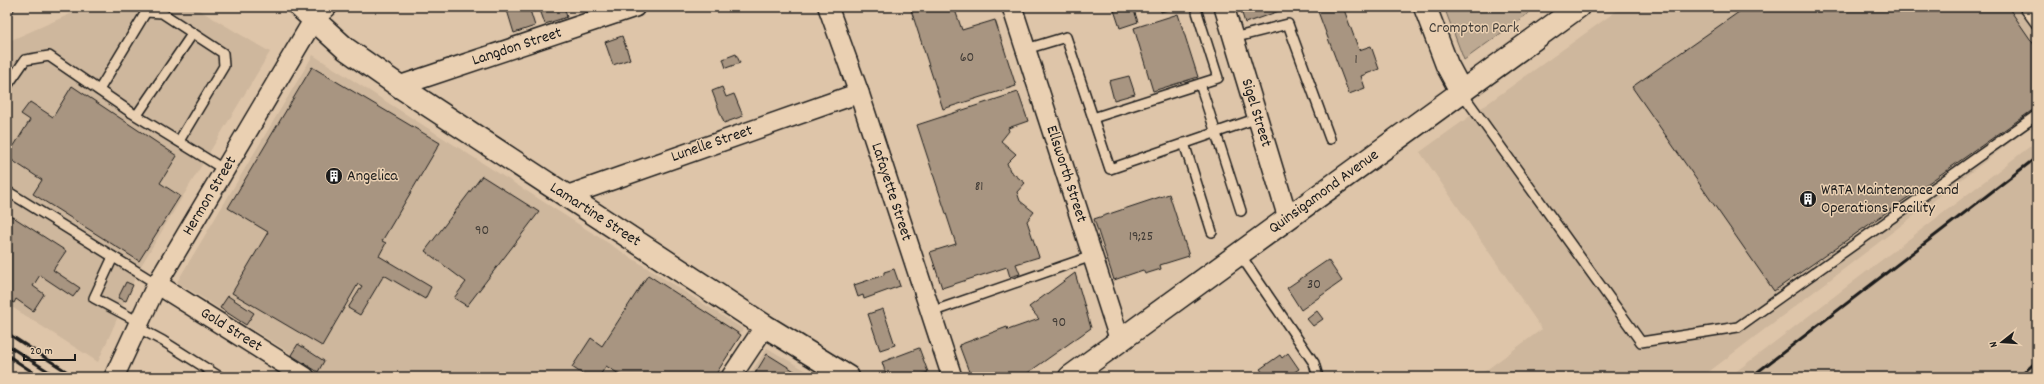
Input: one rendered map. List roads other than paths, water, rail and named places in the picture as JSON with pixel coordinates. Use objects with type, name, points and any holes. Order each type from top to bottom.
[{"type":"main road","points":[[1425,7],[1447,65],[1462,93]]},
{"type":"main road","name":"Quinsigamond Avenue","points":[[1070,377],[1462,93],[1578,7]]},
{"type":"main road","name":"Lamartine Street","points":[[314,10],[346,48],[399,86],[765,326],[848,377]]},
{"type":"street","name":"Langdon Street","points":[[399,86],[635,7]]},
{"type":"street","name":"Lafayette Street","points":[[828,7],[952,377]]},
{"type":"street","name":"Ellsworth Street","points":[[1012,7],[1120,341]]},
{"type":"street","name":"Sigel Street","points":[[1224,7],[1288,218]]},
{"type":"street","name":"Hermon Street","points":[[114,377],[157,284],[225,170],[314,10]]},
{"type":"street","name":"Lunelle Street","points":[[566,196],[858,93]]},
{"type":"street","name":"Gold Street","points":[[157,284],[304,377]]},
{"type":"street","points":[[731,377],[765,326]]},
{"type":"lane","points":[[2024,7],[2037,25]]},
{"type":"lane","points":[[99,90],[146,12],[162,13],[223,53],[224,66],[179,141]]},
{"type":"lane","points":[[1093,118],[1218,78],[1197,12]]},
{"type":"lane","points":[[1233,38],[1288,24],[1330,139]]},
{"type":"lane","points":[[137,115],[193,33]]},
{"type":"lane","points":[[1026,49],[1066,37],[1110,168],[1258,118]]},
{"type":"lane","points":[[7,86],[25,60],[49,56],[137,115],[225,170]]},
{"type":"lane","points":[[1200,84],[1241,211]]},
{"type":"lane","points":[[1462,93],[1641,342],[1738,327],[2037,115]]},
{"type":"lane","points":[[1184,143],[1212,232]]},
{"type":"lane","points":[[7,191],[157,284]]},
{"type":"lane","points":[[1239,254],[1314,363],[1318,377]]},
{"type":"lane","points":[[930,312],[1092,256]]},
{"type":"lane","points":[[113,257],[94,298],[138,324],[220,377]]},
{"type":"railway","points":[[1751,377],[2037,157]]},
{"type":"railway","points":[[7,333],[75,377]]},
{"type":"railway","points":[[7,345],[57,377]]},
{"type":"railway","points":[[7,355],[40,377]]},
{"type":"railway","points":[[2019,377],[2037,361]]},
{"type":"place","name":"Angelica","points":[[334,176]]},
{"type":"place","name":"WRTA Maintenance and Operations Facility","points":[[1808,199]]},
{"type":"park label","name":"Crompton Park","points":[[1474,28]]}]
